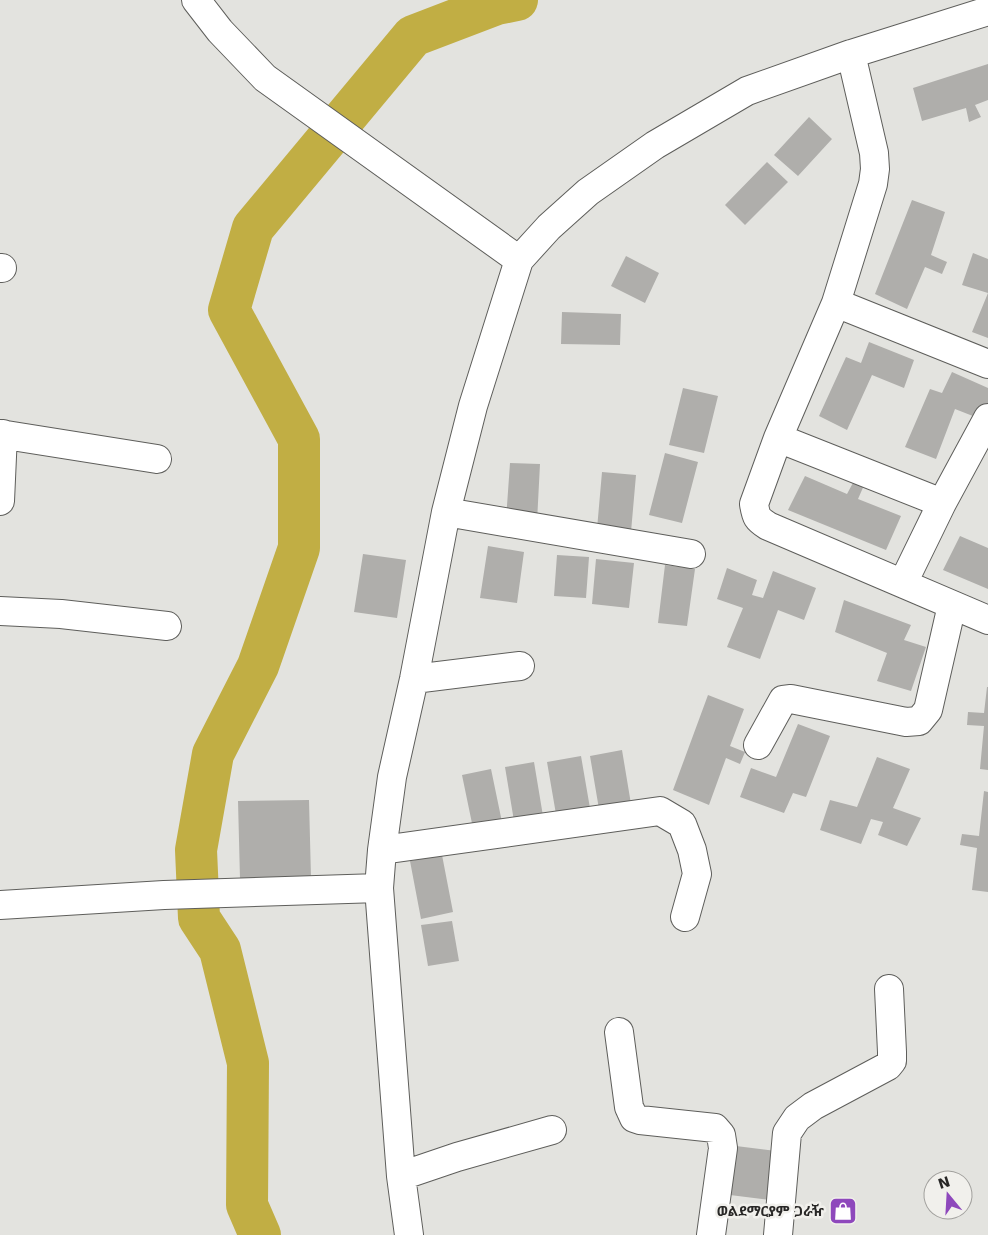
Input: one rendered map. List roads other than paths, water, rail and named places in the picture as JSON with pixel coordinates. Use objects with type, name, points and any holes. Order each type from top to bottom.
[{"type":"street","points":[[196,0],[220,31],[265,78],[519,260]]},
{"type":"street","points":[[409,1235],[401,1176],[379,888],[382,850],[392,777],[414,680],[446,512],[473,406],[519,260],[549,227],[588,192],[655,145],[747,91],[851,54],[987,12]]},
{"type":"street","points":[[851,54],[874,153],[875,170],[873,184],[836,303],[778,438],[754,504],[758,519],[768,526],[988,620]]},
{"type":"street","points":[[836,303],[988,364]]},
{"type":"street","points":[[903,583],[942,504],[988,418]]},
{"type":"street","points":[[0,501],[2,434],[157,458]]},
{"type":"street","points":[[778,438],[942,504]]},
{"type":"street","points":[[446,512],[691,554]]},
{"type":"street","points":[[758,745],[783,700],[791,699],[906,722],[919,721],[928,710],[952,605]]},
{"type":"street","points":[[0,611],[61,614],[167,626]]},
{"type":"street","points":[[414,680],[520,666]]},
{"type":"street","points":[[382,850],[660,810],[682,824],[692,850],[697,874],[685,917]]},
{"type":"street","points":[[0,905],[164,895],[379,888]]},
{"type":"street","points":[[778,1235],[787,1133],[797,1118],[813,1106],[888,1066],[892,1061],[889,989]]},
{"type":"street","points":[[619,1032],[629,1107],[634,1118],[715,1128],[721,1135],[723,1148],[710,1235]]},
{"type":"street","points":[[401,1176],[457,1157],[552,1130]]},
{"type":"waterway","points":[[260,1235],[247,1205],[248,1063],[220,950],[199,918],[196,850],[213,754],[258,666],[299,548],[299,439],[229,310],[253,228],[413,36],[497,4],[517,0]]},
{"type":"place","name":"ወልደማርያም ጋራዥ","points":[[843,1211]]}]
